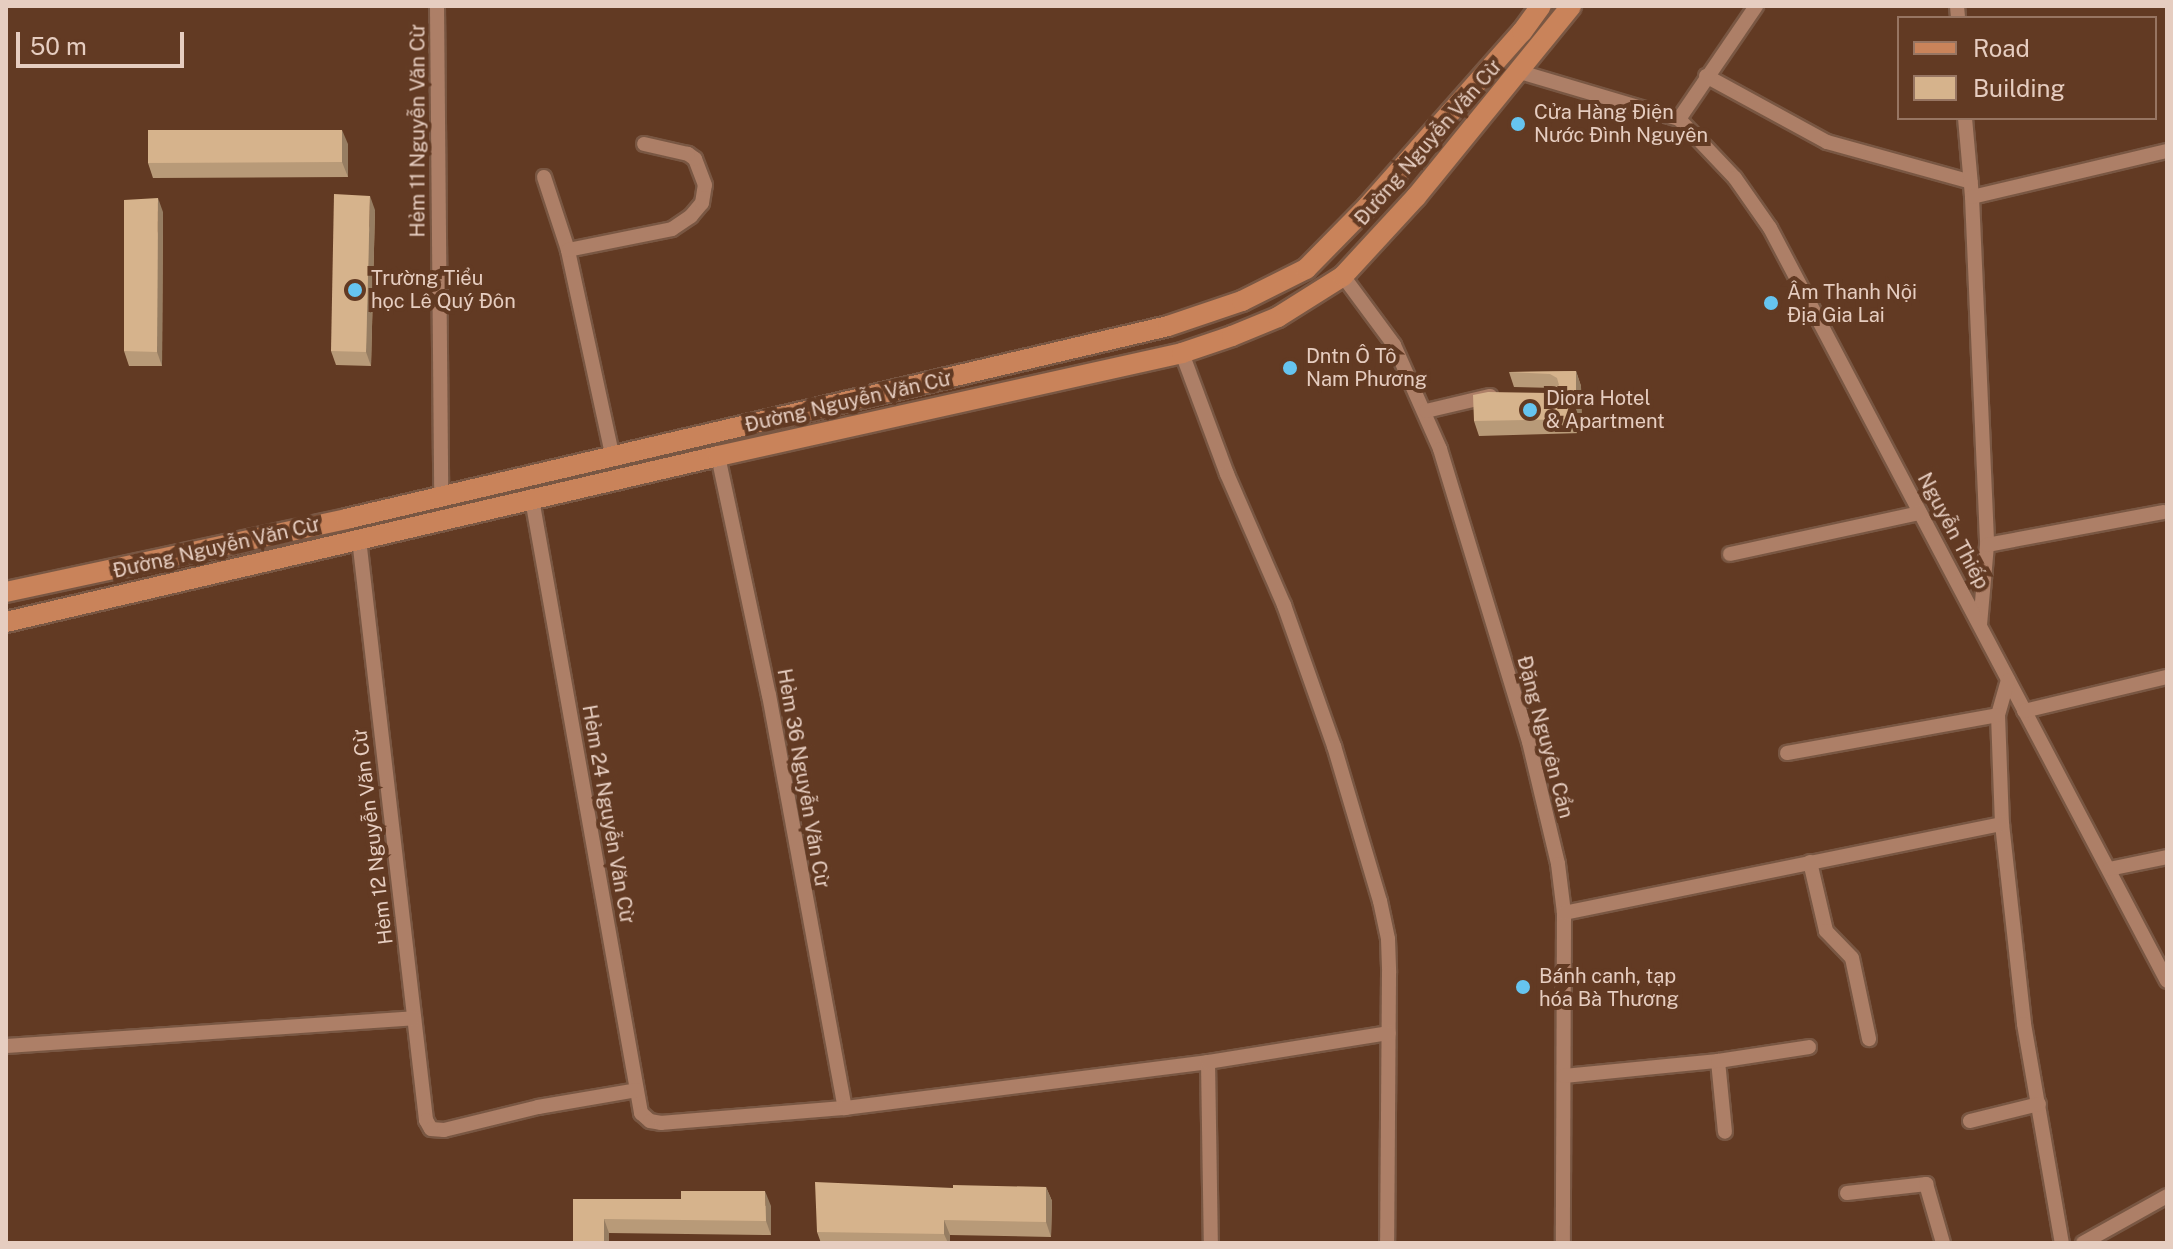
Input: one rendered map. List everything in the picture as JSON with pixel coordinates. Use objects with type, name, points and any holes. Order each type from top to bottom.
[{"type":"main road","name":"Đường Nguyễn Văn Cừ","points":[[6,592],[441,496],[1168,326],[1242,301],[1306,269],[1367,207],[1522,32],[1541,6]]},
{"type":"main road","name":"Đường Nguyễn Văn Cừ","points":[[6,622],[718,456],[1182,353],[1278,317],[1343,276],[1520,72],[1571,6]]},
{"type":"main road","points":[[1016,361],[1023,387]]},
{"type":"main road","points":[[441,496],[446,519]]},
{"type":"street","name":"Hẻm 11 Nguyễn Văn Cừ","points":[[437,6],[441,496]]},
{"type":"street","points":[[1520,72],[1679,119],[1756,6]]},
{"type":"street","points":[[1706,76],[1827,142],[1971,190],[2167,151]]},
{"type":"street","name":"Nguyễn Thiếp","points":[[1679,119],[1754,201],[2167,981]]},
{"type":"street","points":[[1965,120],[1987,545],[1980,625]]},
{"type":"street","points":[[568,250],[672,229],[691,216],[702,203],[705,185],[695,159],[688,154],[644,144]]},
{"type":"street","points":[[544,177],[568,250],[612,454]]},
{"type":"street","name":"Đặng Nguyên Cẩn","points":[[1343,276],[1394,345],[1426,411],[1529,742],[1558,864],[1564,913],[1563,1243]]},
{"type":"street","points":[[1182,353],[1227,474],[1284,605],[1375,879],[1388,939],[1387,1243]]},
{"type":"street","points":[[1426,411],[1467,400],[1506,395]]},
{"type":"street","name":"Hẻm 36 Nguyễn Văn Cừ","points":[[718,456],[769,695],[845,1108]]},
{"type":"street","name":"Hẻm 24 Nguyễn Văn Cừ","points":[[532,499],[641,1113],[650,1121],[661,1123],[845,1108]]},
{"type":"street","points":[[1987,545],[2163,512]]},
{"type":"street","points":[[1730,554],[1920,513]]},
{"type":"street","name":"Hẻm 12 Nguyễn Văn Cừ","points":[[359,539],[426,1120],[431,1129],[444,1130],[538,1107],[637,1090]]},
{"type":"street","points":[[2024,711],[2167,677]]},
{"type":"street","points":[[2008,680],[1998,715],[2002,824],[2024,1024],[2062,1243]]},
{"type":"street","points":[[1787,753],[1998,715]]},
{"type":"street","points":[[1564,913],[2002,824]]},
{"type":"street","points":[[2109,869],[2167,857]]},
{"type":"street","points":[[1810,862],[1826,931],[1852,958],[1869,1039]]},
{"type":"street","points":[[6,1046],[414,1018]]},
{"type":"street","points":[[845,1108],[1208,1062],[1389,1033]]},
{"type":"street","points":[[1564,1076],[1718,1061],[1809,1047]]},
{"type":"street","points":[[1718,1061],[1725,1132]]},
{"type":"street","points":[[1208,1062],[1211,1243]]},
{"type":"street","points":[[1970,1121],[2039,1104]]},
{"type":"street","points":[[1847,1193],[1926,1184],[1943,1243]]},
{"type":"street","points":[[2083,1243],[2167,1196]]},
{"type":"building","points":[[148,130],[342,130],[342,162],[148,163]]},
{"type":"building","points":[[334,194],[370,196],[366,352],[331,351]]},
{"type":"building","points":[[158,198],[157,352],[124,351],[124,200]]},
{"type":"building","points":[[1576,371],[1576,419],[1474,421],[1473,395],[1488,392],[1549,393],[1559,385],[1557,378],[1550,374],[1509,372]]},
{"type":"building","points":[[815,1182],[953,1188],[953,1185],[1046,1187],[1046,1222],[944,1220],[944,1234],[817,1232]]},
{"type":"building","points":[[681,1191],[765,1191],[766,1221],[604,1219],[604,1243],[573,1243],[573,1199],[681,1199]]},
{"type":"place","name":"Cửa Hàng Điện Nước Đình Nguyên","points":[[1518,124]]},
{"type":"place","name":"Trường Tiểu học Lê Quý Đôn","points":[[355,290]]},
{"type":"place","name":"Âm Thanh Nội Địa Gia Lai","points":[[1771,303]]},
{"type":"place","name":"Dntn Ô Tô Nam Phương","points":[[1290,368]]},
{"type":"place","name":"Diora Hotel & Apartment","points":[[1530,410]]},
{"type":"place","name":"Bánh canh, tạp hóa Bà Thương","points":[[1523,987]]}]
